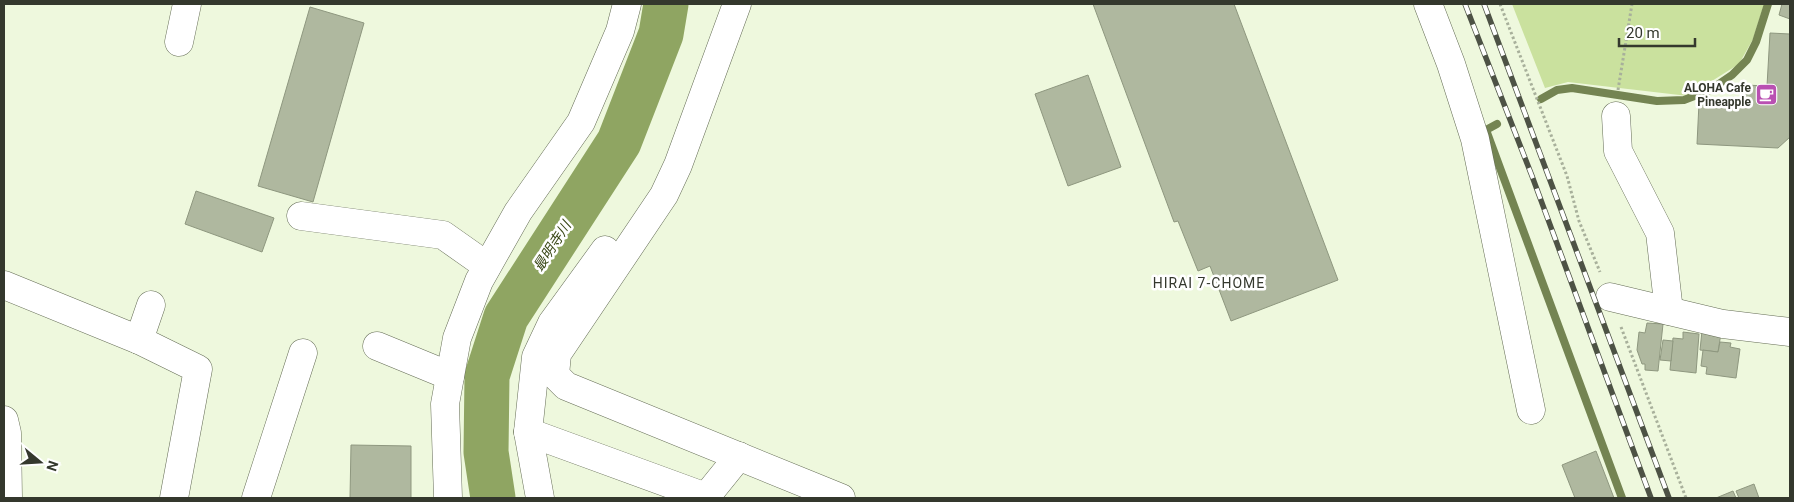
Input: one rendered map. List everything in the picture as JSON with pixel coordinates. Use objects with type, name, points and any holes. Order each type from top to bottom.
[{"type":"street","points":[[180,42],[187,4]]},
{"type":"street","points":[[448,498],[445,404],[457,338],[479,281],[518,212],[582,122],[620,31],[627,4]]},
{"type":"street","points":[[540,498],[528,432],[536,357],[552,323],[638,204],[666,148],[693,86],[716,23],[720,4]]},
{"type":"street","points":[[737,4],[678,165],[664,195],[557,354],[555,375],[566,386],[841,498]]},
{"type":"street","points":[[1428,4],[1451,64],[1475,139],[1531,410]]},
{"type":"street","points":[[1617,104],[1618,151],[1660,233],[1669,311]]},
{"type":"street","points":[[301,216],[443,235],[487,266]]},
{"type":"street","points":[[4,286],[138,340],[198,369],[174,498]]},
{"type":"street","points":[[1610,298],[1723,324],[1790,332]]},
{"type":"street","points":[[138,340],[151,305]]},
{"type":"street","points":[[377,346],[450,376]]},
{"type":"street","points":[[256,498],[303,353]]},
{"type":"street","points":[[4,420],[7,433],[8,498]]},
{"type":"street","points":[[528,432],[705,498],[739,456]]},
{"type":"path","points":[[1500,4],[1566,176],[1579,221],[1686,498]]},
{"type":"path","points":[[1617,104],[1632,4]]},
{"type":"green space","points":[[1512,4],[1764,4],[1753,39],[1739,64],[1688,96],[1568,82],[1545,88]]},
{"type":"building","points":[[1093,4],[1234,4],[1338,280],[1231,321],[1210,266],[1198,271],[1178,221],[1174,222]]},
{"type":"building","points":[[1782,4],[1790,4],[1790,19],[1779,15]]},
{"type":"building","points":[[310,7],[364,23],[313,202],[258,186]]},
{"type":"building","name":"ALOHA Cafe Pineapple","points":[[1770,33],[1790,34],[1790,137],[1778,148],[1697,144],[1699,103],[1744,106],[1745,85],[1767,86]]},
{"type":"building","points":[[1088,75],[1121,167],[1068,186],[1035,94]]},
{"type":"building","points":[[196,191],[274,218],[262,252],[185,224]]},
{"type":"building","points":[[1647,323],[1663,324],[1658,371],[1645,370],[1645,364],[1642,364],[1637,350],[1639,332],[1645,333]]},
{"type":"building","points":[[1702,331],[1721,333],[1718,352],[1700,350]]},
{"type":"building","points":[[1683,332],[1699,334],[1696,373],[1670,370],[1673,338],[1683,339]]},
{"type":"building","points":[[1663,340],[1673,341],[1671,361],[1660,360]]},
{"type":"building","points":[[1720,342],[1731,343],[1730,347],[1740,349],[1736,378],[1706,374],[1707,367],[1701,366],[1703,350],[1718,352]]},
{"type":"building","points":[[351,445],[411,446],[411,498],[350,498]]},
{"type":"building","points":[[1596,451],[1614,498],[1575,498],[1562,465]]},
{"type":"building","points":[[1754,484],[1759,498],[1739,498],[1736,491]]},
{"type":"building","points":[[1733,491],[1736,498],[1716,498]]},
{"type":"waterway","name":"最明寺川","points":[[493,498],[486,452],[487,376],[506,317],[619,142],[661,34],[666,4]]},
{"type":"waterway","points":[[1541,99],[1557,90],[1572,88],[1657,101],[1684,100],[1710,90],[1732,75],[1747,60],[1756,42],[1768,4]]},
{"type":"waterway","points":[[1497,124],[1486,130],[1622,498]]},
{"type":"railway","points":[[1465,4],[1532,176],[1651,498]]},
{"type":"railway","points":[[1484,4],[1669,498]]},
{"type":"place","name":"ALOHA Cafe Pineapple","points":[[1767,95]]},
{"type":"district","name":"HIRAI 7-CHOME","points":[[1209,283]]}]
